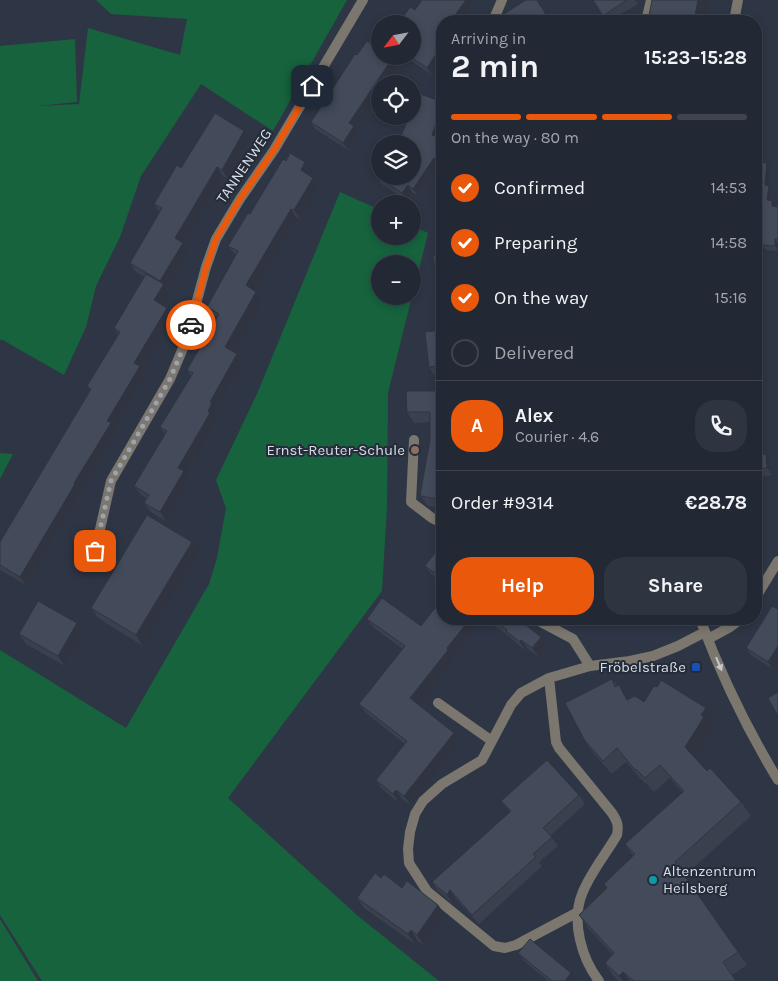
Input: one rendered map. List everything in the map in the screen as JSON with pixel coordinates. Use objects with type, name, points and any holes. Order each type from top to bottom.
[{"type":"street","name":"TANNENWEG","points":[[95,551],[111,481],[170,379],[186,341],[216,239],[240,199],[274,150],[364,0]]},
{"type":"street","points":[[496,15],[502,0]]},
{"type":"street","points":[[647,15],[651,0]]},
{"type":"street","points":[[735,15],[738,0]]},
{"type":"street","points":[[414,440],[411,502],[436,520]]},
{"type":"street","points":[[762,587],[778,560]]},
{"type":"street","points":[[547,625],[573,639],[590,666]]},
{"type":"street","points":[[703,625],[731,693],[778,780]]},
{"type":"street","points":[[578,912],[516,945],[505,948],[494,946],[428,891],[409,863],[410,832],[415,814],[423,801],[442,784],[482,760],[511,705],[521,693],[550,678],[590,666],[653,656],[733,625]]},
{"type":"street","points":[[550,678],[558,748],[612,814],[619,828],[617,835],[581,895],[578,912],[579,935],[584,954],[591,971],[599,981]]},
{"type":"street","points":[[438,703],[492,741]]},
{"type":"green space","points":[[96,0],[347,0],[273,131],[201,84],[141,176],[120,237],[96,286],[86,327],[64,375],[1,339],[0,341],[0,46],[75,39],[77,102],[37,106],[79,104],[88,28],[180,55],[187,19],[111,14]]},
{"type":"green space","points":[[340,192],[371,206],[371,245],[421,245],[421,230],[428,233],[421,261],[421,255],[371,255],[371,305],[410,305],[388,393],[387,507],[382,591],[228,798],[358,916],[439,981],[42,981],[0,915],[0,650],[126,728],[209,584],[217,558],[226,508],[216,480],[257,394]]},
{"type":"green space","points":[[0,453],[13,454],[0,479]]},
{"type":"green space","points":[[0,919],[38,981],[0,981]]},
{"type":"building","points":[[422,0],[466,0],[456,14],[457,15],[436,15],[436,54],[427,68],[421,64],[421,15],[404,15],[410,7],[415,10]]},
{"type":"building","points":[[526,0],[537,0],[546,15],[505,15]]},
{"type":"building","points":[[593,0],[627,0],[604,15],[602,15]]},
{"type":"building","points":[[652,0],[698,0],[695,15],[649,15]]},
{"type":"building","points":[[367,41],[371,44],[371,65],[388,65],[381,75],[371,75],[371,90],[349,123],[354,126],[343,143],[311,122],[355,54],[357,55]]},
{"type":"building","points":[[421,94],[436,100],[436,124],[432,135],[436,136],[436,159],[434,158],[421,177],[421,135],[402,135],[405,125],[421,125]]},
{"type":"building","points":[[215,113],[244,131],[222,170],[217,167],[175,238],[183,243],[160,281],[130,263],[162,208],[154,204],[177,165],[181,168]]},
{"type":"building","points":[[290,153],[305,162],[301,170],[313,178],[294,210],[291,209],[246,285],[256,292],[225,347],[237,354],[210,402],[212,403],[208,411],[210,413],[178,468],[184,471],[160,512],[144,503],[149,495],[134,486],[167,431],[160,427],[193,373],[187,370],[219,314],[207,307],[238,251],[228,246],[283,159],[286,161]]},
{"type":"building","points":[[762,163],[767,163],[765,185],[769,186],[767,200],[772,201],[772,206],[778,207],[778,239],[775,239],[775,246],[762,245]]},
{"type":"building","points":[[390,185],[408,185],[402,193]]},
{"type":"building","points":[[433,256],[436,256],[436,277]]},
{"type":"building","points":[[146,274],[164,284],[154,300],[167,308],[134,363],[140,366],[107,421],[111,423],[20,577],[0,565],[0,542],[91,389],[87,386],[120,332],[114,328]]},
{"type":"building","points":[[436,331],[436,366],[429,367],[425,332]]},
{"type":"building","points":[[406,391],[436,391],[436,499],[420,495],[430,440],[430,412],[407,412]]},
{"type":"building","points":[[762,454],[766,454],[767,468],[762,468]]},
{"type":"building","points":[[147,515],[192,542],[136,635],[91,608]]},
{"type":"building","points":[[436,551],[436,574],[425,566]]},
{"type":"building","points":[[382,598],[421,626],[436,607],[436,625],[465,625],[410,698],[454,733],[404,796],[396,790],[393,794],[376,780],[407,741],[359,704],[405,646],[367,619]]},
{"type":"building","points":[[38,601],[77,623],[58,656],[19,634]]},
{"type":"building","points":[[772,606],[778,609],[778,646],[768,662],[746,648]]},
{"type":"building","points":[[500,625],[526,625],[541,637],[532,648],[521,640],[520,642]]},
{"type":"building","points":[[612,679],[615,687],[619,685],[627,700],[635,696],[644,702],[654,686],[657,687],[661,680],[706,708],[701,715],[704,717],[685,747],[707,771],[710,768],[741,802],[675,862],[738,952],[723,962],[736,981],[634,981],[623,972],[619,976],[605,963],[614,953],[579,915],[607,888],[604,884],[635,854],[625,844],[684,791],[660,765],[645,778],[635,770],[617,748],[603,761],[585,741],[565,703]]},
{"type":"building","points":[[778,692],[778,716],[768,698]]},
{"type":"building","points":[[547,760],[579,795],[543,828],[552,837],[533,854],[536,857],[472,915],[450,890],[447,895],[432,882],[511,811],[501,801]]},
{"type":"building","points":[[375,873],[381,878],[384,874],[402,888],[407,881],[438,905],[417,935],[411,930],[408,934],[357,898]]},
{"type":"building","points":[[530,939],[571,973],[565,981],[552,981],[518,953]]},
{"type":"way so far","points":[[95,551],[111,481],[170,379],[191,325]]},
{"type":"place","name":"Ernst-Reuter-Schule","points":[[415,450]]},
{"type":"place","name":"Fröbelstraße","points":[[696,667]]},
{"type":"place","name":"Altenzentrum Heilsberg","points":[[653,880]]},
{"type":"route","points":[[191,325],[206,268],[216,239],[226,220],[261,171],[312,86]]}]
